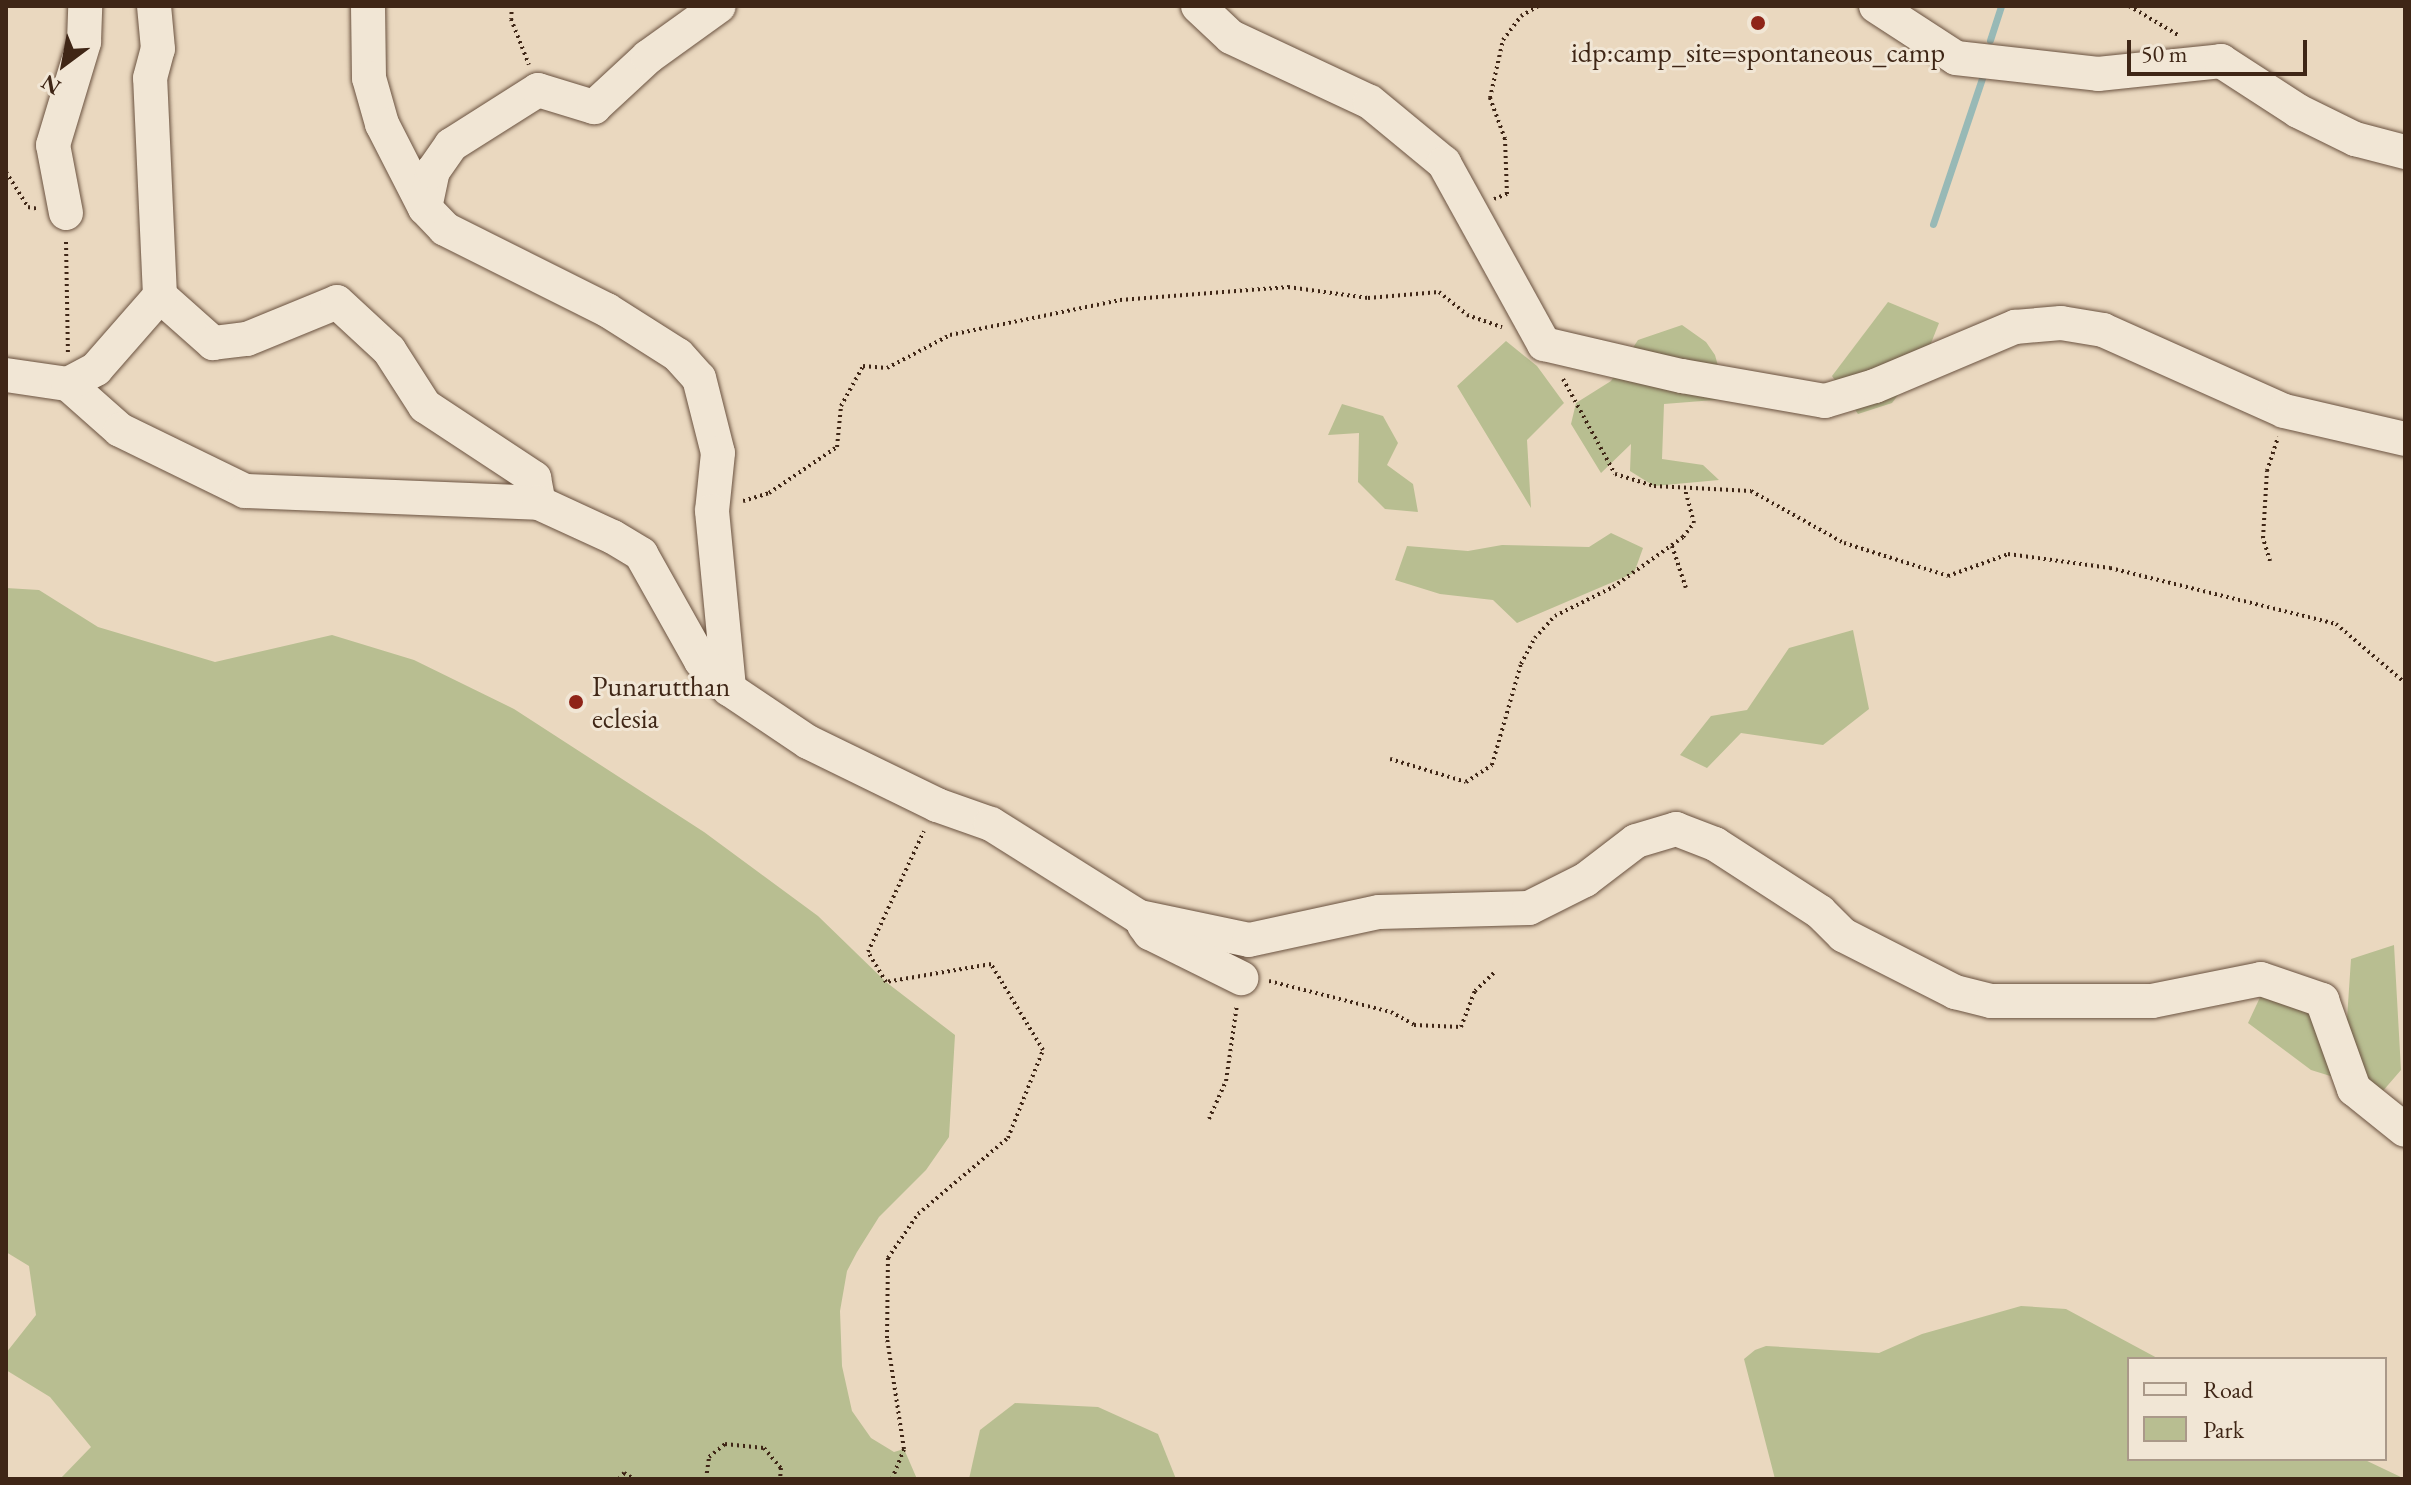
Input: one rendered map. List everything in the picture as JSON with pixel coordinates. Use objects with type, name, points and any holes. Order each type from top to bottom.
[{"type":"street","points":[[66,213],[53,145],[84,42],[85,6]]},
{"type":"street","points":[[68,384],[96,369],[160,296],[150,91],[158,49],[154,6]]},
{"type":"street","points":[[368,6],[369,78],[378,109],[425,208],[445,229],[607,310],[678,355],[699,378],[718,453],[712,511],[729,689]]},
{"type":"street","points":[[425,208],[433,171],[451,145],[538,90],[594,107],[648,57],[719,6]]},
{"type":"street","points":[[1198,6],[1231,37],[1370,102],[1444,163],[1544,344],[1682,376],[1825,401],[1875,386],[2015,327],[2061,323],[2103,330],[2284,411],[2405,439]]},
{"type":"street","points":[[1876,6],[1956,58],[2098,74],[2221,61],[2298,111],[2355,139],[2405,152]]},
{"type":"street","points":[[160,296],[213,343],[247,339],[337,302],[389,350],[425,406],[534,478],[539,503]]},
{"type":"street","points":[[6,375],[68,384],[120,430],[245,491],[457,495],[539,503],[641,554],[701,661],[729,689],[808,742],[937,805],[991,824],[1139,917],[1249,940],[1379,912],[1529,908],[1585,880],[1636,841],[1676,829],[1729,853],[1820,912],[1843,935],[1955,992],[1991,1001],[2152,1001],[2261,979],[2322,1000],[2354,1089],[2405,1130]]},
{"type":"street","points":[[1139,917],[1150,933],[1241,978]]},
{"type":"path","points":[[512,6],[511,19],[538,90]]},
{"type":"path","points":[[1468,207],[1507,194],[1505,139],[1490,98],[1503,40],[1521,16],[1538,6]]},
{"type":"path","points":[[2129,6],[2182,38]]},
{"type":"path","points":[[6,172],[28,207],[66,213],[68,384]]},
{"type":"path","points":[[712,511],[769,493],[837,447],[841,406],[863,366],[887,368],[950,335],[1120,300],[1288,287],[1368,298],[1439,292],[1467,315],[1544,344],[1615,474],[1685,489],[1751,491],[1844,543],[1948,576],[2008,554],[2110,568],[2336,624],[2405,683]]},
{"type":"path","points":[[2270,561],[2263,538],[2267,471],[2284,411]]},
{"type":"path","points":[[1390,759],[1466,782],[1492,765],[1521,664],[1535,638],[1555,616],[1613,587],[1672,546],[1694,523],[1685,489]]},
{"type":"path","points":[[1672,546],[1686,588]]},
{"type":"path","points":[[892,1479],[904,1449],[887,1338],[888,1258],[918,1214],[1008,1138],[1043,1050],[991,964],[886,982],[868,952],[937,805]]},
{"type":"path","points":[[1209,1119],[1226,1081],[1241,978],[1391,1012],[1414,1025],[1461,1027],[1475,991],[1496,971]]},
{"type":"path","points":[[706,1479],[709,1457],[725,1444],[764,1448],[781,1468],[780,1479]]},
{"type":"path","points":[[619,1479],[624,1473],[634,1479]]},
{"type":"green space","points":[[1888,302],[1939,323],[1924,361],[1892,403],[1858,414],[1832,376]]},
{"type":"green space","points":[[1682,325],[1706,342],[1715,355],[1727,399],[1664,404],[1662,459],[1703,465],[1719,480],[1654,486],[1630,471],[1631,444],[1601,473],[1571,424],[1576,403],[1611,381],[1638,340]]},
{"type":"green space","points":[[1506,341],[1537,366],[1564,403],[1527,440],[1531,508],[1457,386]]},
{"type":"green space","points":[[1342,404],[1383,416],[1398,443],[1387,465],[1413,484],[1418,512],[1385,509],[1358,482],[1359,433],[1328,435]]},
{"type":"green space","points":[[1611,533],[1643,548],[1634,573],[1517,623],[1493,600],[1440,594],[1395,580],[1407,546],[1468,551],[1502,545],[1589,547]]},
{"type":"green space","points":[[6,588],[39,590],[98,627],[215,662],[332,635],[414,660],[514,709],[704,832],[818,916],[886,982],[955,1035],[949,1137],[926,1170],[879,1217],[857,1252],[847,1271],[840,1311],[842,1366],[852,1411],[871,1438],[894,1452],[904,1449],[917,1479],[60,1479],[91,1447],[50,1397],[6,1370],[6,1353],[36,1315],[29,1266],[6,1252]]},
{"type":"green space","points":[[1853,630],[1869,709],[1823,745],[1741,733],[1707,768],[1680,755],[1711,716],[1747,710],[1789,648]]},
{"type":"green space","points":[[2394,945],[2401,1070],[2382,1092],[2311,1070],[2248,1023],[2263,991],[2303,998],[2346,1034],[2351,959]]},
{"type":"green space","points":[[2021,1306],[2066,1309],[2155,1357],[2127,1357],[2127,1461],[2367,1461],[2405,1479],[1775,1479],[1744,1359],[1766,1346],[1879,1353],[1922,1334]]},
{"type":"green space","points":[[1015,1403],[1098,1407],[1158,1434],[1176,1479],[969,1479],[980,1430]]},
{"type":"waterway","points":[[1990,40],[2001,6]]},
{"type":"waterway","points":[[1933,224],[1983,75]]},
{"type":"place","name":"idp:camp_site=spontaneous_camp","points":[[1758,23]]},
{"type":"place","name":"Punarutthan eclesia","points":[[576,702]]}]
